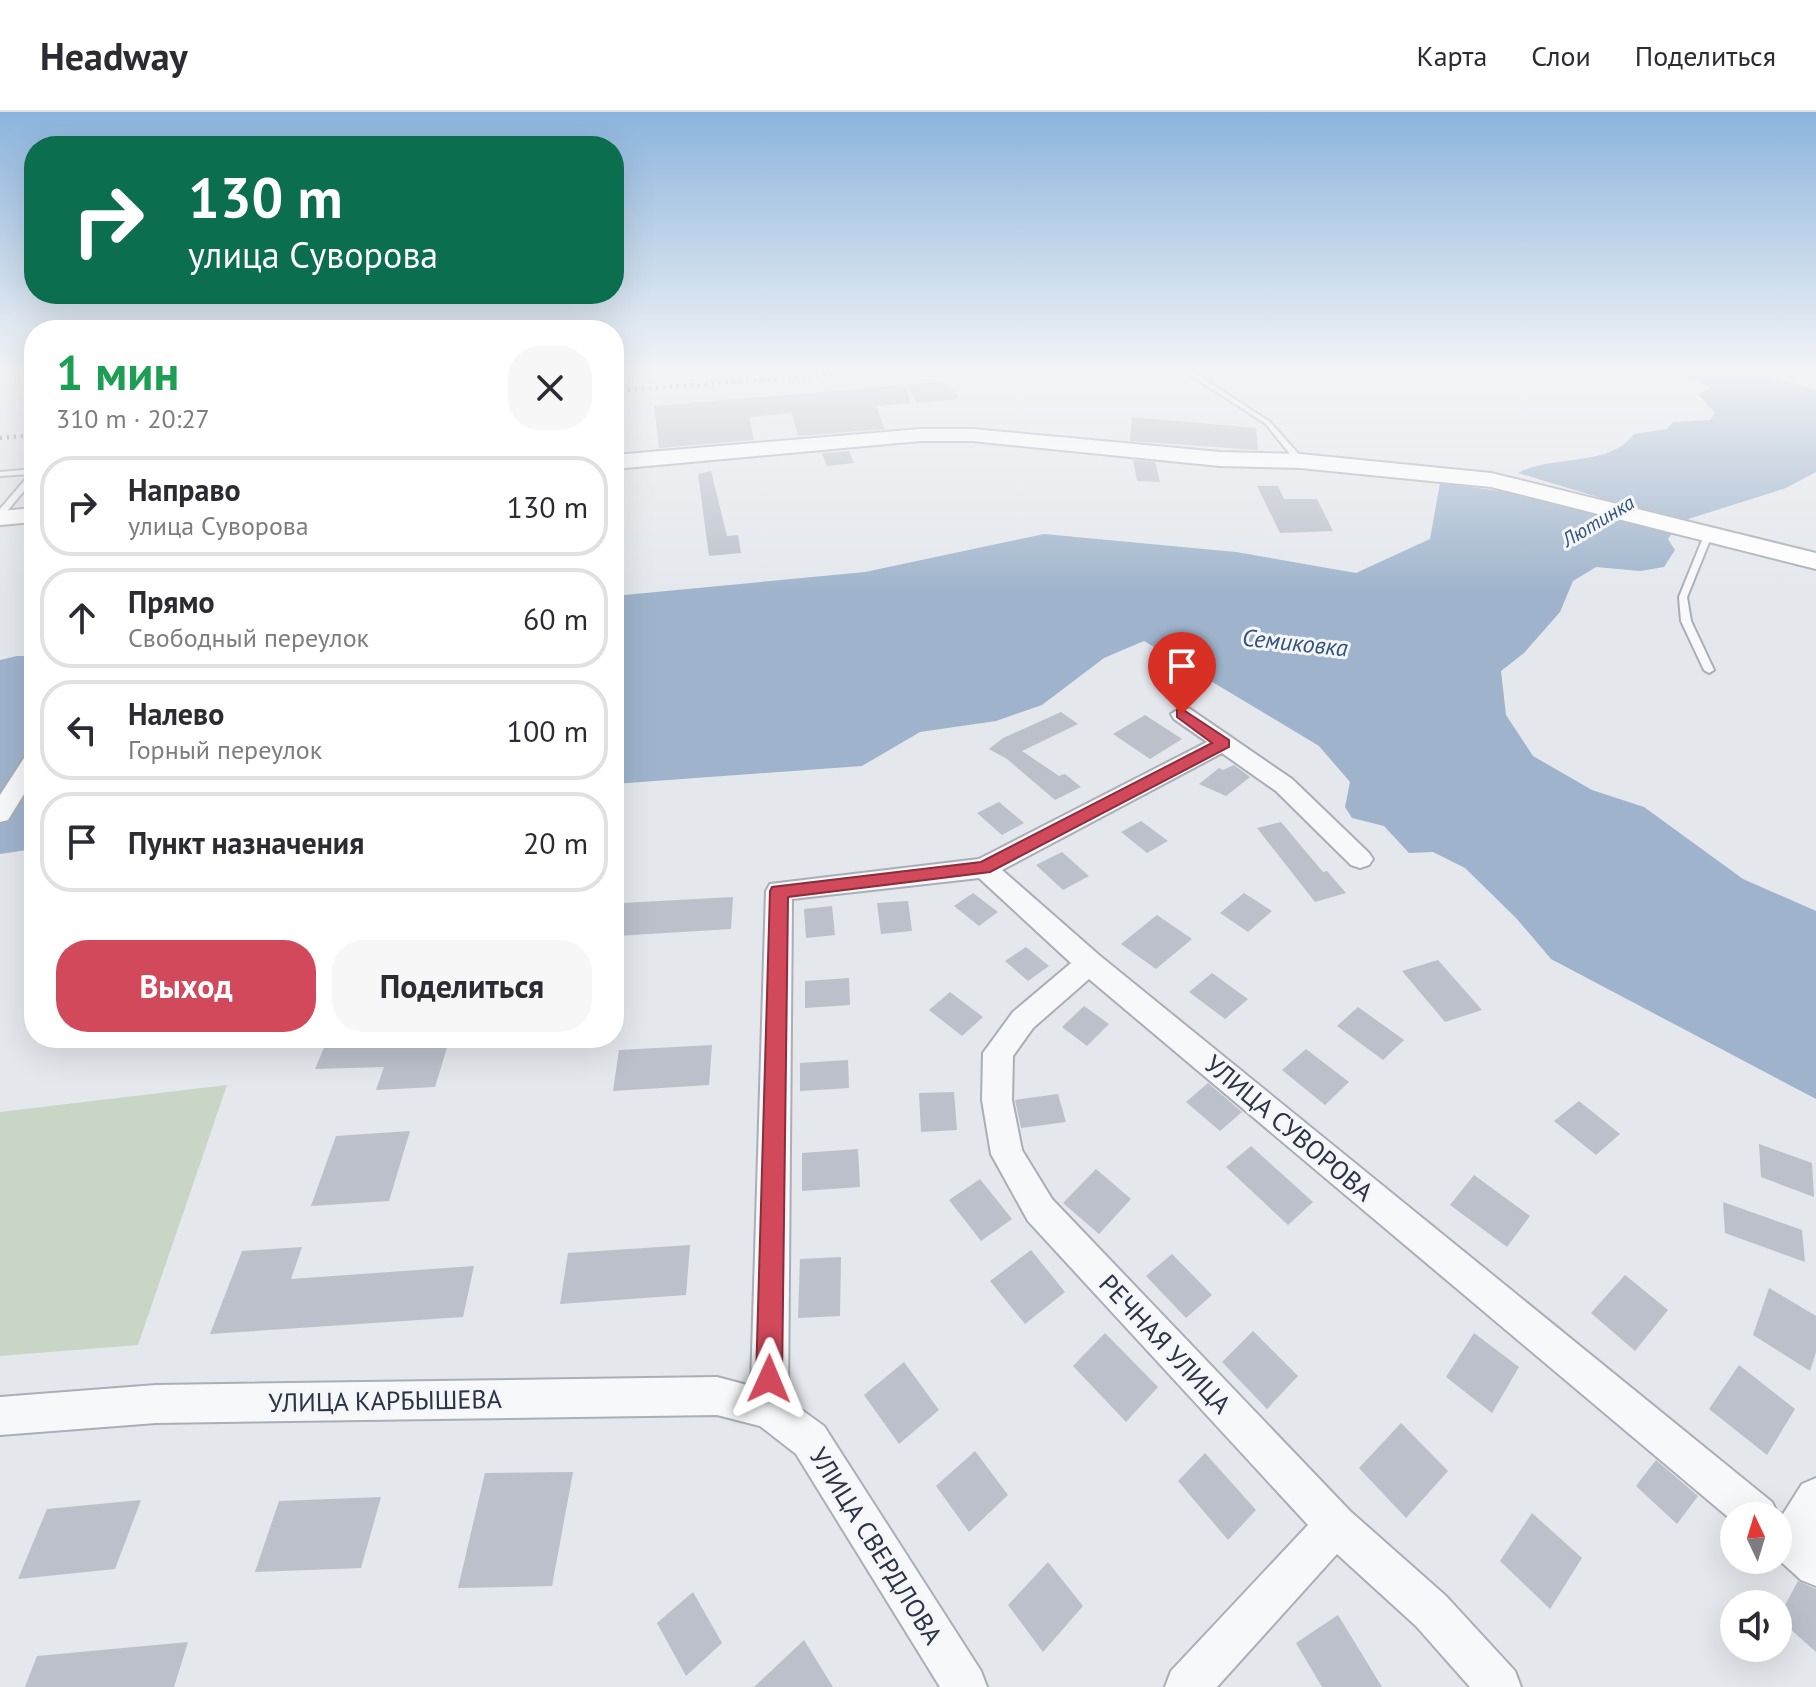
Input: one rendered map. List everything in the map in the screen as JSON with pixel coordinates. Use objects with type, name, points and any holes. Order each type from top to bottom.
[{"type":"main road","points":[[624,461],[801,446]]},
{"type":"main road","points":[[1080,446],[1220,459],[1300,461],[1491,480],[1816,561]]},
{"type":"main road","points":[[0,516],[24,515]]},
{"type":"street","points":[[1182,714],[1284,785],[1360,859]]},
{"type":"street","points":[[769,1409],[779,891],[984,868],[1223,743]]},
{"type":"street","points":[[0,814],[24,776]]},
{"type":"street","name":"УЛИЦА СУВОРОВА","points":[[984,868],[1089,963],[1740,1502]]},
{"type":"street","name":"РЕЧНАЯ УЛИЦА","points":[[1089,963],[1023,1020],[998,1053],[997,1100],[1007,1154],[1040,1210],[1336,1525],[1431,1611],[1499,1687]]},
{"type":"street","name":"УЛИЦА КАРБЫШЕВА","points":[[0,1416],[156,1404],[717,1396],[769,1409]]},
{"type":"street","name":"УЛИЦА СВЕРДЛОВА","points":[[769,1409],[810,1440],[965,1687]]},
{"type":"street","points":[[1792,1530],[1816,1498]]},
{"type":"street","points":[[1187,1687],[1336,1525]]},
{"type":"lane","points":[[1287,446],[1300,461]]},
{"type":"lane","points":[[0,474],[24,473]]},
{"type":"lane","points":[[0,516],[24,485]]},
{"type":"lane","points":[[1708,535],[1683,597],[1686,621],[1709,670]]},
{"type":"green space","points":[[227,1085],[138,1345],[0,1356],[0,1112]]},
{"type":"water","points":[[1622,446],[1816,446],[1816,472],[1786,488],[1682,521],[1668,539],[1675,550],[1664,567],[1640,571],[1596,567],[1573,581],[1560,612],[1524,653],[1501,671],[1506,715],[1533,756],[1592,790],[1644,807],[1743,879],[1816,911],[1816,1099],[1551,959],[1516,918],[1465,868],[1433,852],[1409,853],[1384,826],[1352,818],[1345,807],[1350,782],[1319,746],[1144,641],[1104,658],[1042,705],[996,721],[920,732],[862,766],[624,783],[624,595],[865,572],[1044,534],[1236,552],[1356,573],[1430,539],[1440,483],[1641,510],[1518,473],[1532,467],[1610,452]]},
{"type":"water","points":[[24,656],[24,850],[0,854],[0,660]]},
{"type":"building","points":[[1194,446],[1258,446],[1258,450]]},
{"type":"building","points":[[849,451],[854,463],[827,466],[822,453]]},
{"type":"building","points":[[1133,460],[1155,462],[1160,482],[1137,481]]},
{"type":"building","points":[[711,471],[727,536],[738,535],[741,553],[709,556],[698,474]]},
{"type":"building","points":[[1257,486],[1278,486],[1284,499],[1317,499],[1333,531],[1280,533]]},
{"type":"building","points":[[1061,712],[1078,724],[1022,751],[1059,776],[1065,774],[1081,787],[1055,800],[1007,759],[989,749],[1003,738]]},
{"type":"building","points":[[1145,715],[1182,739],[1150,759],[1113,734]]},
{"type":"building","points":[[1234,765],[1250,777],[1226,796],[1199,784],[1219,768],[1223,770]]},
{"type":"building","points":[[999,802],[1024,823],[1002,835],[977,813]]},
{"type":"building","points":[[1141,821],[1168,841],[1147,853],[1121,832]]},
{"type":"building","points":[[1281,822],[1323,872],[1327,871],[1346,893],[1315,902],[1257,828]]},
{"type":"building","points":[[1062,852],[1089,876],[1063,890],[1036,865]]},
{"type":"building","points":[[973,893],[998,912],[979,926],[954,906]]},
{"type":"building","points":[[1244,893],[1272,911],[1248,932],[1220,913]]},
{"type":"building","points":[[733,897],[731,929],[624,936],[624,903]]},
{"type":"building","points":[[908,901],[912,931],[881,934],[877,903]]},
{"type":"building","points":[[832,906],[835,935],[806,938],[804,909]]},
{"type":"building","points":[[1157,915],[1192,939],[1156,969],[1121,944]]},
{"type":"building","points":[[1026,947],[1049,966],[1028,981],[1005,961]]},
{"type":"building","points":[[1438,960],[1482,1010],[1445,1022],[1402,971]]},
{"type":"building","points":[[1212,973],[1248,999],[1225,1019],[1189,992]]},
{"type":"building","points":[[849,978],[850,1005],[805,1008],[805,981]]},
{"type":"building","points":[[950,992],[983,1017],[962,1036],[929,1010]]},
{"type":"building","points":[[1084,1006],[1109,1024],[1087,1046],[1062,1027]]},
{"type":"building","points":[[1358,1007],[1404,1040],[1383,1060],[1337,1026]]},
{"type":"building","points":[[712,1045],[709,1085],[613,1091],[619,1050]]},
{"type":"building","points":[[324,1048],[447,1048],[435,1087],[376,1090],[384,1067],[315,1069]]},
{"type":"building","points":[[1306,1049],[1349,1082],[1325,1105],[1282,1070]]},
{"type":"building","points":[[848,1060],[849,1088],[800,1091],[800,1063]]},
{"type":"building","points":[[1208,1083],[1242,1112],[1220,1131],[1186,1102]]},
{"type":"building","points":[[954,1092],[957,1130],[921,1132],[919,1093]]},
{"type":"building","points":[[1058,1094],[1066,1122],[1021,1128],[1015,1100]]},
{"type":"building","points":[[1579,1101],[1620,1134],[1596,1155],[1554,1121]]},
{"type":"building","points":[[410,1131],[389,1201],[311,1206],[336,1136]]},
{"type":"building","points":[[1759,1144],[1812,1163],[1814,1197],[1761,1177]]},
{"type":"building","points":[[1251,1146],[1313,1202],[1288,1225],[1226,1167]]},
{"type":"building","points":[[858,1149],[860,1187],[802,1191],[802,1153]]},
{"type":"building","points":[[1096,1169],[1131,1199],[1099,1234],[1063,1203]]},
{"type":"building","points":[[1474,1175],[1530,1216],[1507,1247],[1450,1205]]},
{"type":"building","points":[[980,1179],[1012,1219],[981,1241],[949,1200]]},
{"type":"building","points":[[1723,1202],[1802,1230],[1805,1262],[1725,1233]]},
{"type":"building","points":[[690,1245],[686,1295],[560,1304],[568,1253]]},
{"type":"building","points":[[302,1247],[291,1279],[474,1266],[463,1317],[210,1334],[242,1251]]},
{"type":"building","points":[[1031,1250],[1065,1292],[1025,1324],[990,1281]]},
{"type":"building","points":[[1172,1254],[1212,1295],[1186,1318],[1146,1276]]},
{"type":"building","points":[[841,1257],[840,1316],[798,1318],[800,1259]]},
{"type":"building","points":[[1625,1275],[1668,1310],[1635,1351],[1591,1313]]},
{"type":"building","points":[[1769,1288],[1816,1316],[1816,1352],[1810,1371],[1753,1335]]},
{"type":"building","points":[[1253,1331],[1298,1376],[1267,1409],[1222,1362]]},
{"type":"building","points":[[1105,1333],[1158,1387],[1126,1422],[1073,1366]]},
{"type":"building","points":[[1474,1333],[1519,1367],[1492,1413],[1446,1377]]},
{"type":"building","points":[[904,1362],[939,1410],[899,1444],[864,1395]]},
{"type":"building","points":[[1739,1365],[1795,1409],[1767,1455],[1709,1409]]},
{"type":"building","points":[[1401,1423],[1448,1471],[1406,1518],[1359,1468]]},
{"type":"building","points":[[975,1451],[1008,1495],[969,1532],[936,1486]]},
{"type":"building","points":[[1205,1453],[1256,1510],[1228,1540],[1178,1481]]},
{"type":"building","points":[[1656,1460],[1698,1496],[1677,1524],[1636,1486]]},
{"type":"building","points":[[573,1472],[552,1586],[458,1588],[485,1473]]},
{"type":"building","points":[[381,1497],[361,1568],[255,1572],[279,1501]]},
{"type":"building","points":[[141,1500],[115,1569],[18,1579],[47,1509]]},
{"type":"building","points":[[1532,1513],[1582,1558],[1550,1609],[1500,1561]]},
{"type":"building","points":[[1048,1562],[1083,1606],[1043,1652],[1008,1605]]},
{"type":"building","points":[[1798,1581],[1816,1589],[1816,1652],[1792,1631],[1792,1592]]},
{"type":"building","points":[[693,1592],[722,1643],[686,1676],[657,1623]]},
{"type":"building","points":[[1338,1615],[1382,1687],[1322,1687],[1296,1643]]},
{"type":"building","points":[[804,1640],[833,1687],[754,1687]]},
{"type":"building","points":[[188,1642],[174,1687],[25,1687],[37,1656]]},
{"type":"route","points":[[769,1379],[779,891],[984,868],[1223,743],[1182,714]]},
{"type":"water label","name":"Лютинка","points":[[1598,521]]},
{"type":"water label","name":"Семиковка","points":[[1295,643]]}]
